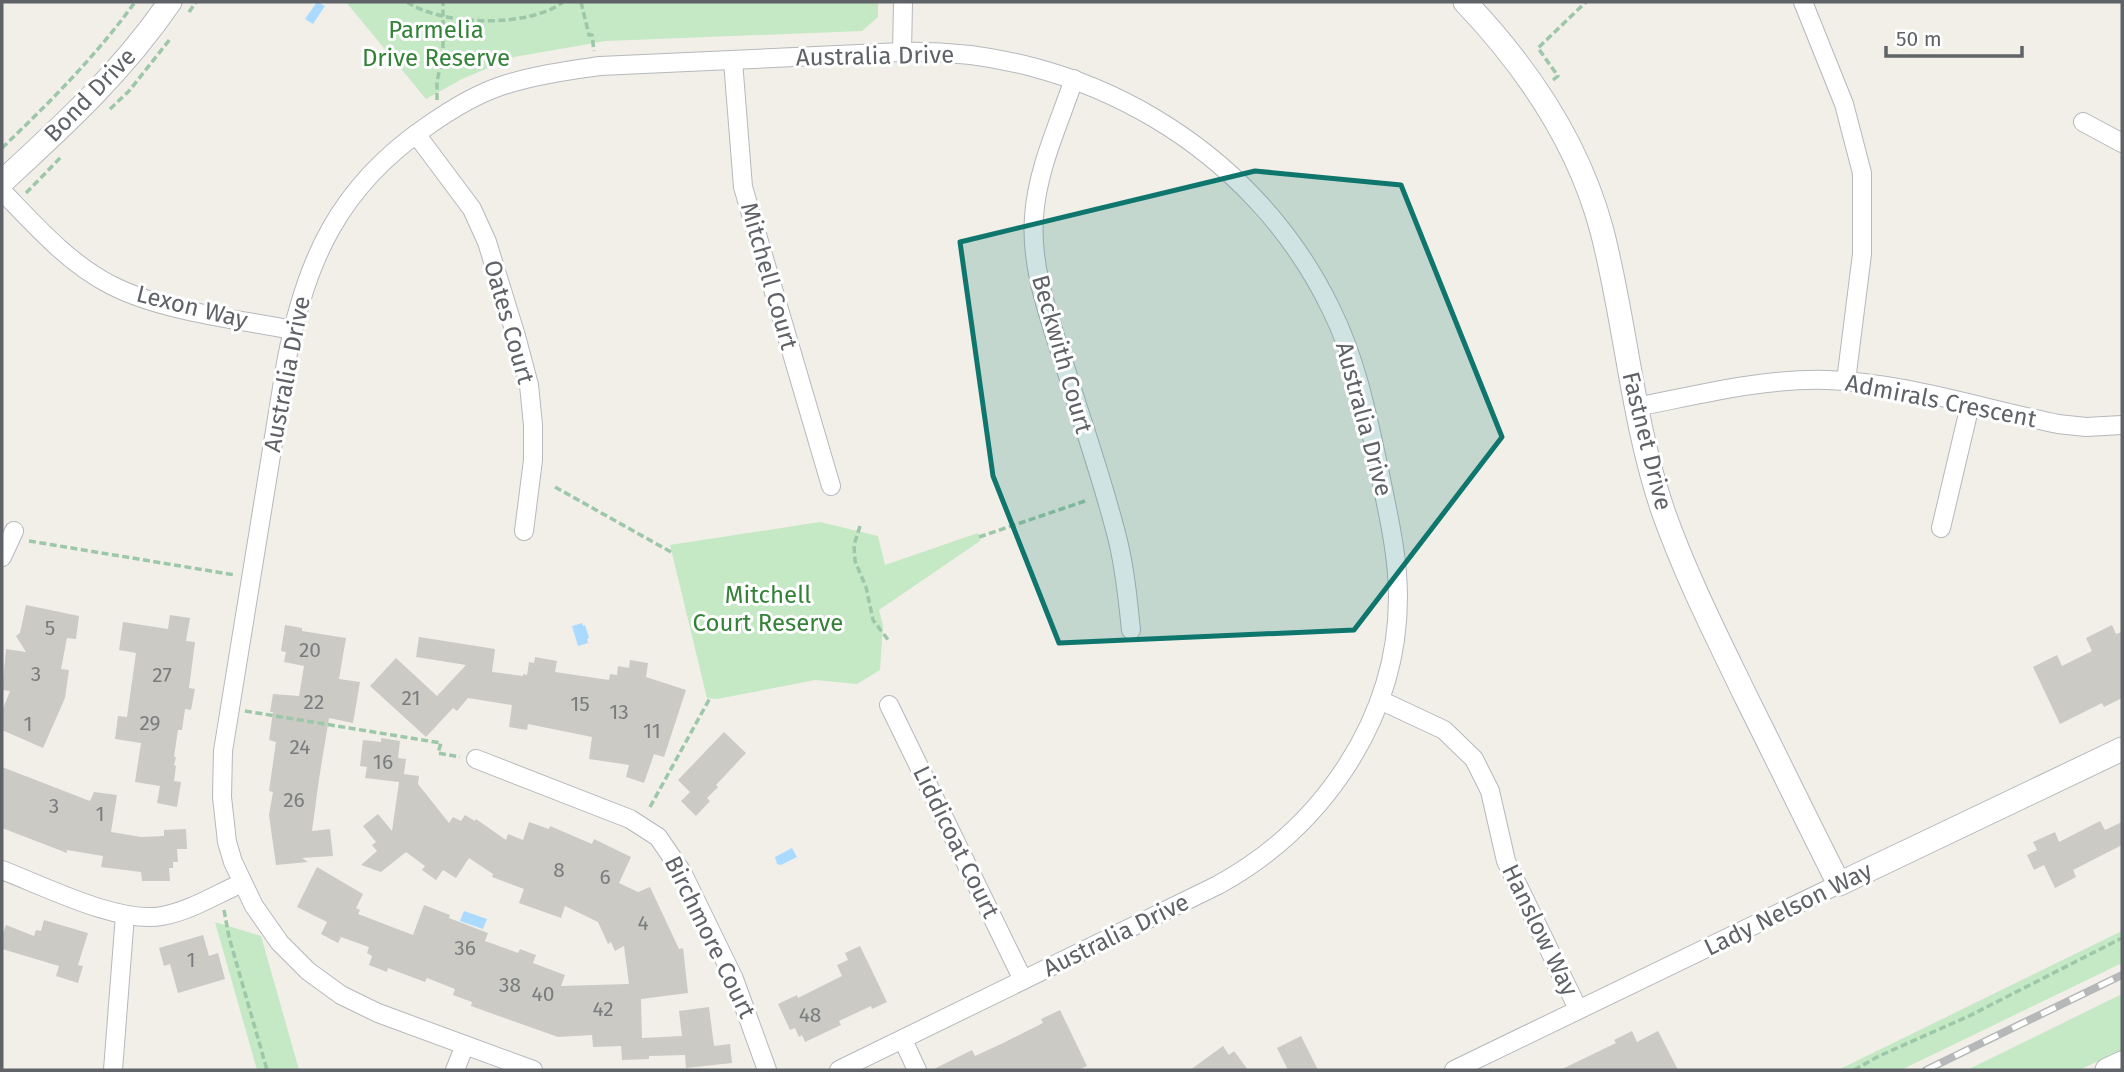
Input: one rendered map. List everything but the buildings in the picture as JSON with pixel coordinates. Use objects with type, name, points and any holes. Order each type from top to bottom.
[{"type":"street","name":"Bond Drive","points":[[2,182],[104,85],[170,2]]},
{"type":"street","points":[[902,52],[903,2]]},
{"type":"street","name":"Fastnet Drive","points":[[1465,2],[1507,50],[1538,93],[1580,168],[1601,229],[1649,465],[1680,556],[1710,624],[1839,884]]},
{"type":"street","points":[[1803,2],[1844,104],[1862,173],[1862,254],[1846,381]]},
{"type":"street","name":"Australia Drive","points":[[533,1070],[360,1005],[322,982],[280,943],[260,916],[242,883],[227,842],[222,797],[223,751],[251,577],[292,330],[306,280],[326,235],[369,175],[415,134],[463,103],[499,87],[552,72],[595,67],[902,52],[937,51],[988,56],[1016,61],[1074,79],[1128,102],[1154,117],[1216,161],[1240,182],[1282,230],[1311,271],[1333,312],[1356,370],[1386,501],[1396,568],[1396,627],[1380,701],[1361,742],[1332,788],[1303,823],[1265,855],[1218,885],[839,1070]]},
{"type":"street","name":"Mitchell Court","points":[[733,61],[743,187],[831,486]]},
{"type":"street","name":"Beckwith Court","points":[[1074,79],[1038,191],[1034,216],[1035,262],[1117,539],[1131,630]]},
{"type":"street","points":[[2083,122],[2122,143]]},
{"type":"street","name":"Oates Court","points":[[415,134],[472,209],[487,242],[516,336],[529,385],[533,425],[533,460],[524,531]]},
{"type":"street","name":"Lexon Way","points":[[2,191],[58,247],[111,285],[143,298],[292,330]]},
{"type":"street","name":"Admirals Crescent","points":[[1636,407],[1766,383],[1823,380],[1883,386],[2058,424],[2086,427],[2122,425]]},
{"type":"street","points":[[1941,528],[1970,405]]},
{"type":"street","points":[[2,557],[12,534]]},
{"type":"street","name":"Hanslow Way","points":[[1380,701],[1444,730],[1474,759],[1490,791],[1506,861],[1578,1010]]},
{"type":"street","name":"Liddicoat Court","points":[[889,705],[1023,980]]},
{"type":"street","name":"Lady Nelson Way","points":[[1454,1070],[2122,749]]},
{"type":"street","name":"Birchmore Court","points":[[476,759],[630,819],[658,837],[682,872],[730,969],[748,1011],[767,1070]]},
{"type":"street","points":[[2,870],[105,910],[140,918],[163,916],[199,904],[242,883]]},
{"type":"street","points":[[113,1070],[125,915]]},
{"type":"street","points":[[903,1040],[917,1070]]},
{"type":"street","points":[[455,1070],[465,1045]]},
{"type":"street","points":[[2107,1070],[2122,1063]]},
{"type":"path","points":[[2,148],[121,23],[135,2]]},
{"type":"path","points":[[408,2],[415,7],[443,15],[499,21],[525,19],[545,13],[563,2]]},
{"type":"path","points":[[437,103],[437,82],[443,52],[443,2]]},
{"type":"path","points":[[581,2],[589,35],[593,35],[595,67]]},
{"type":"path","points":[[1538,93],[1558,76],[1538,48],[1586,2]]},
{"type":"path","points":[[555,487],[671,552]]},
{"type":"path","points":[[979,537],[1085,501]]},
{"type":"path","points":[[860,526],[854,545],[855,561],[866,587],[873,620],[889,641]]},
{"type":"path","points":[[12,534],[251,577]]},
{"type":"path","points":[[650,807],[710,698]]},
{"type":"path","points":[[230,709],[441,743],[438,753],[476,759]]},
{"type":"path","points":[[224,891],[229,937],[267,1070]]},
{"type":"path","points":[[1854,1070],[1969,1016],[2122,938]]},
{"type":"highlighted area","points":[[1255,171],[1401,185],[1502,437],[1354,630],[1059,643],[993,476],[960,242]]},
{"type":"green space","name":"Parmelia Drive Reserve","points":[[346,2],[878,2],[878,17],[862,31],[606,41],[514,57],[462,79],[426,99]]},
{"type":"green space","name":"Mitchell Court Reserve","points":[[820,522],[878,536],[885,565],[978,533],[980,541],[879,610],[883,625],[880,670],[857,684],[815,680],[717,699],[707,698],[670,545]]},
{"type":"green space","points":[[215,922],[261,936],[299,1070],[257,1070]]},
{"type":"green space","points":[[2122,931],[2122,963],[1901,1070],[1838,1070]]},
{"type":"green space","points":[[2122,994],[2122,1050],[2079,1070],[1967,1070]]},
{"type":"water","points":[[317,2],[325,6],[313,24],[305,19]]},
{"type":"water","points":[[582,623],[589,638],[588,643],[578,646],[572,626]]},
{"type":"water","points":[[792,848],[797,857],[781,865],[777,864],[775,857]]},
{"type":"water","points":[[464,911],[487,919],[483,929],[460,921]]},
{"type":"railway","points":[[1926,1070],[2122,975]]}]
